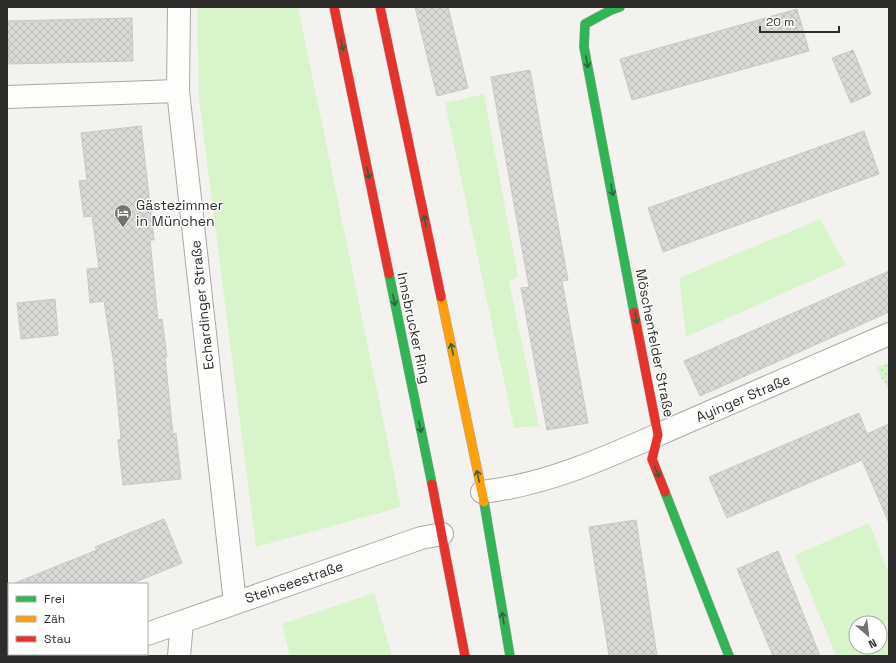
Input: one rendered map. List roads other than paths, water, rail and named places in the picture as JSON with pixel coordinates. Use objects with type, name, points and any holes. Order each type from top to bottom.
[{"type":"main road","name":"Innsbrucker Ring","points":[[334,7],[442,534],[464,656]]},
{"type":"main road","points":[[380,7],[482,492],[510,656]]},
{"type":"main road","name":"Möschenfelder Straße","points":[[620,7],[611,10],[585,24],[584,47],[658,435],[652,459],[729,656]]},
{"type":"street","name":"Echardinger Straße","points":[[179,7],[178,91],[235,603]]},
{"type":"street","points":[[7,97],[178,91]]},
{"type":"street","name":"Ayinger Straße","points":[[482,492],[502,490],[551,478],[603,459],[889,334]]},
{"type":"street","name":"Steinseestraße","points":[[148,634],[421,538],[442,534]]},
{"type":"street","points":[[179,656],[182,622]]},
{"type":"place","name":"Gästezimmer in München","points":[[123,228]]}]
